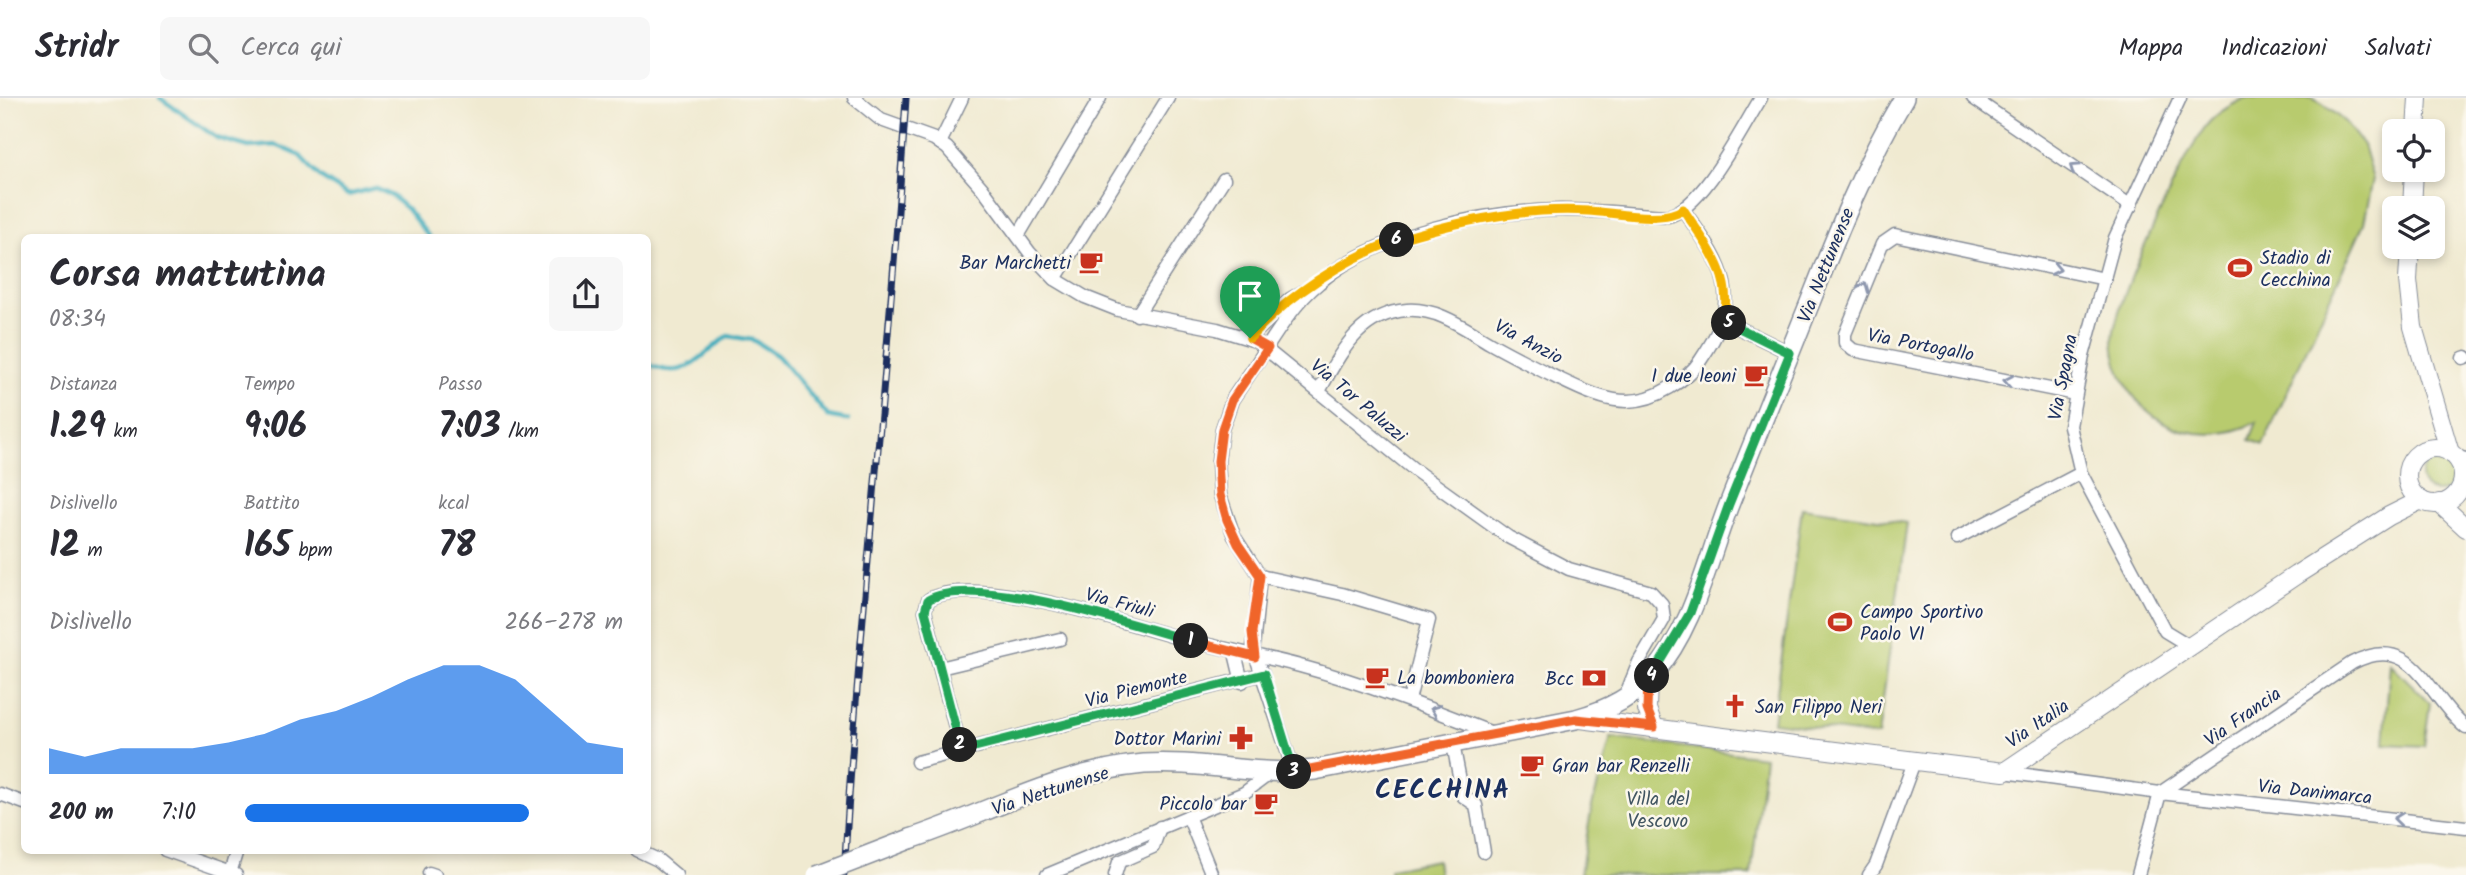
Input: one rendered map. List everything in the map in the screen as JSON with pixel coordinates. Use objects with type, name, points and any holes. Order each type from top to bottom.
[{"type":"main road","name":"Via Nettunense","points":[[817,875],[1063,782],[1115,768],[1153,764],[1294,772],[1576,719],[1623,700],[1648,680],[1670,650],[1690,613],[1729,504],[1857,189],[1904,98]]},
{"type":"street","name":"Via Tor Paluzzi","points":[[854,98],[881,120],[940,143],[982,188],[1055,279],[1093,300],[1137,315],[1250,338],[1268,348],[1416,471],[1508,537],[1569,569],[1647,590],[1662,604],[1664,619],[1639,662],[1623,700]]},
{"type":"street","points":[[940,143],[962,98]]},
{"type":"street","points":[[1018,236],[1100,98]]},
{"type":"street","points":[[1055,279],[1168,98]]},
{"type":"street","points":[[1250,338],[1290,299],[1319,283],[1343,265],[1377,248],[1460,224],[1548,210],[1668,216],[1683,209],[1708,181],[1761,98]]},
{"type":"street","points":[[1973,98],[2131,206]]},
{"type":"street","points":[[2417,119],[2418,98]]},
{"type":"street","name":"Via Spagna","points":[[2176,99],[2116,238],[2075,394],[2070,434],[2081,473],[2165,631],[2188,645]]},
{"type":"street","points":[[1137,315],[1224,179]]},
{"type":"street","name":"Via Anzio","points":[[1319,391],[1348,341],[1361,327],[1390,313],[1418,310],[1452,320],[1528,364],[1595,396],[1615,402],[1637,402],[1658,395],[1688,375],[1715,338],[1723,320],[1726,295],[1721,270],[1683,209]]},
{"type":"street","name":"Via Portogallo","points":[[2075,394],[1853,350],[1845,343],[1845,334],[1882,244],[1895,235],[2105,279]]},
{"type":"street","points":[[2409,259],[2408,280],[2413,327],[2442,417],[2466,515]]},
{"type":"street","points":[[1294,772],[1264,674],[1255,657],[1252,632],[1260,576],[1238,544],[1227,520],[1220,495],[1218,461],[1222,429],[1232,400],[1300,303],[1319,283]]},
{"type":"street","points":[[1723,320],[1790,353]]},
{"type":"street","points":[[2389,516],[2408,481],[2407,472],[2416,455],[2455,465]]},
{"type":"street","name":"Via Italia","points":[[1576,719],[2004,772],[2188,645],[2389,516],[2430,501],[2455,465]]},
{"type":"street","points":[[1957,538],[2081,473]]},
{"type":"street","points":[[2408,481],[2466,528]]},
{"type":"street","points":[[1260,576],[1342,594],[1429,620],[1409,700]]},
{"type":"street","name":"Via Friuli","points":[[940,668],[925,611],[928,600],[944,594],[1012,596],[1236,653],[1298,665],[1409,700],[1499,735]]},
{"type":"street","points":[[961,750],[940,668],[1060,639]]},
{"type":"street","points":[[1236,653],[1242,682]]},
{"type":"street","name":"Via Francia","points":[[2161,793],[2352,663],[2369,656],[2390,654],[2412,664],[2443,706],[2466,728]]},
{"type":"street","name":"Via Piemonte","points":[[917,762],[1242,682],[1264,674]]},
{"type":"street","points":[[1648,680],[1647,709],[1654,727]]},
{"type":"street","points":[[1453,744],[1462,796],[1476,805],[1484,852]]},
{"type":"street","points":[[1869,875],[1876,865],[1914,762]]},
{"type":"street","points":[[1048,875],[1250,790],[1272,772]]},
{"type":"street","points":[[2004,772],[2161,793],[2138,875]]},
{"type":"street","name":"Via Danimarca","points":[[2161,793],[2466,827]]},
{"type":"street","points":[[0,794],[21,802]]},
{"type":"street","points":[[1188,816],[1212,875]]},
{"type":"street","points":[[1115,875],[1119,862],[1153,848],[1160,827]]},
{"type":"street","points":[[176,854],[233,874],[236,854]]},
{"type":"street","points":[[645,854],[658,860],[676,875]]},
{"type":"green space","name":"Stadio di Cecchina","points":[[2245,98],[2312,98],[2323,104],[2345,122],[2363,145],[2373,179],[2364,223],[2263,445],[2250,440],[2257,422],[2235,430],[2211,434],[2188,432],[2154,416],[2128,389],[2118,366],[2113,341],[2124,298],[2136,268],[2193,146],[2212,120]]},
{"type":"green space","points":[[2437,460],[2448,465],[2453,476],[2448,487],[2437,492],[2426,487],[2421,476],[2426,465]]},
{"type":"green space","name":"Campo Sportivo Paolo VI","points":[[1802,508],[1907,523],[1878,736],[1773,722]]},
{"type":"green space","points":[[2390,663],[2430,703],[2424,746],[2384,744]]},
{"type":"green space","name":"Villa del Vescovo","points":[[1611,738],[1765,757],[1751,875],[1580,875],[1592,806]]},
{"type":"green space","points":[[1437,860],[1439,875],[1391,875],[1390,869]]},
{"type":"waterway","points":[[160,98],[217,138],[249,147],[276,145],[299,155],[320,177],[348,195],[375,188],[391,195],[407,209],[427,234]]},
{"type":"waterway","points":[[651,365],[661,369],[683,368],[728,336],[753,340],[778,356],[828,416],[848,420]]},
{"type":"railway","points":[[844,875],[906,98]]},
{"type":"place","name":"Bar Marchetti","points":[[1091,262]]},
{"type":"place","name":"Stadio di Cecchina","points":[[2240,268]]},
{"type":"place","name":"I due leoni","points":[[1756,375]]},
{"type":"place","name":"Campo Sportivo Paolo VI","points":[[1840,622]]},
{"type":"place","name":"La bomboniera","points":[[1377,677]]},
{"type":"place","name":"Bcc","points":[[1594,678]]},
{"type":"place","name":"San Filippo Neri","points":[[1735,706]]},
{"type":"place","name":"Dottor Marini","points":[[1241,738]]},
{"type":"place","name":"Gran bar Renzelli","points":[[1532,765]]},
{"type":"place","name":"Piccolo bar","points":[[1266,803]]},
{"type":"district","name":"CECCHINA","points":[[1443,789]]},
{"type":"route","points":[[1683,209],[1721,270],[1727,303],[1723,320],[1790,353],[1729,504],[1690,613],[1670,650],[1648,680],[1647,709],[1654,727],[1576,719],[1294,772],[1264,674],[1242,682],[961,750],[925,611],[928,600],[936,596],[981,593],[1012,596],[1255,657],[1252,632],[1260,576],[1246,558],[1230,528],[1218,478],[1220,444],[1227,410],[1268,348],[1250,338],[1290,299],[1355,258],[1405,238],[1460,224],[1535,211],[1668,216],[1683,209]]}]
